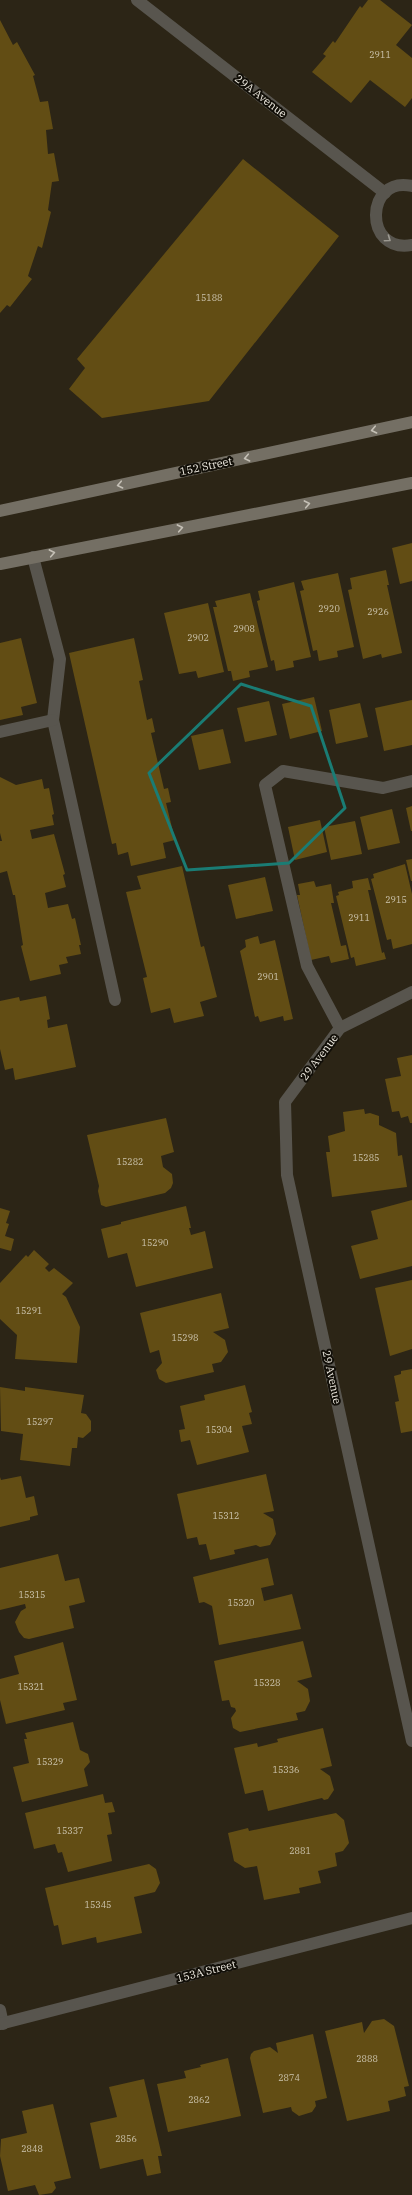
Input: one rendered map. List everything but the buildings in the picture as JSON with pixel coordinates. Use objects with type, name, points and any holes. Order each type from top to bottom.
[{"type":"main road","name":"152 Street","points":[[0,511],[412,422]]},
{"type":"main road","points":[[0,564],[412,483]]},
{"type":"street","name":"29A Avenue","points":[[137,0],[385,193]]},
{"type":"street","points":[[412,186],[401,185],[385,193],[376,209],[375,218],[378,227],[389,241],[397,245],[412,245]]},
{"type":"street","points":[[33,557],[60,659],[53,720],[115,1000]]},
{"type":"street","points":[[0,732],[53,720]]},
{"type":"street","points":[[412,781],[383,788],[283,771],[265,785],[307,966],[340,1028],[412,992]]},
{"type":"street","name":"29 Avenue","points":[[340,1028],[285,1102],[287,1175],[412,1741]]},
{"type":"street","name":"153A Street","points":[[1,2024],[412,1918]]},
{"type":"street","points":[[0,2010],[1,2024]]},
{"type":"highlighted area","points":[[241,684],[311,706],[345,808],[289,863],[187,870],[149,773]]}]
